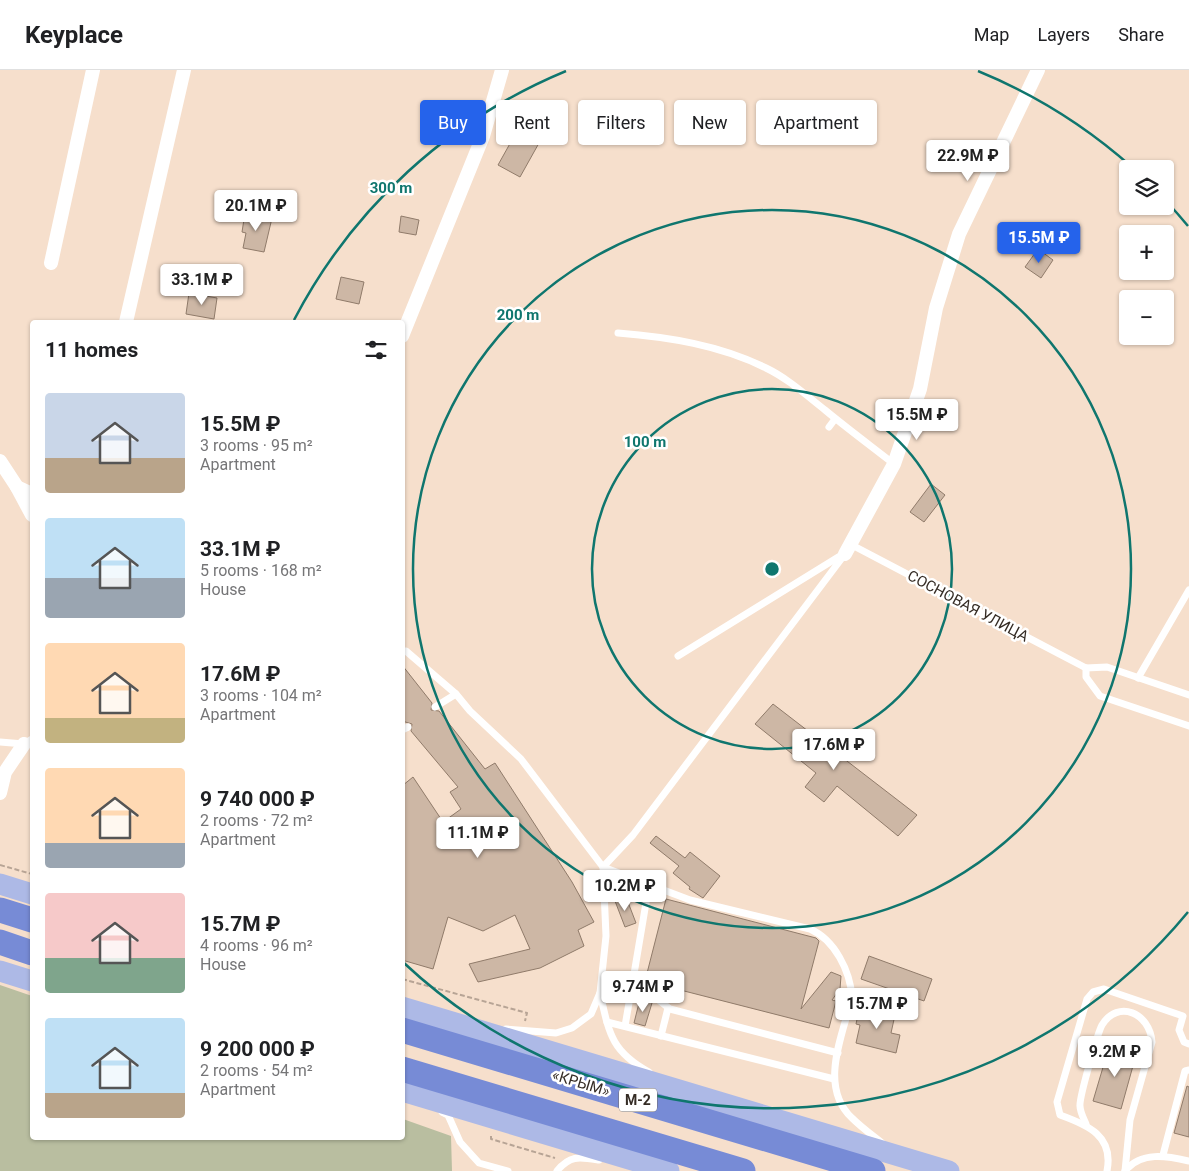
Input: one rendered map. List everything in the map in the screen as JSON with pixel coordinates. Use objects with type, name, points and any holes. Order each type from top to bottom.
[{"type":"highway","points":[[3,898],[30,918]]},
{"type":"highway","points":[[0,942],[30,952]]},
{"type":"highway","name":"«КРЫМ»","points":[[405,1031],[874,1171]]},
{"type":"highway","name":"М-2","points":[[405,1070],[743,1171]]},
{"type":"main road","points":[[3,898],[30,894]]},
{"type":"main road","points":[[0,971],[30,980]]},
{"type":"main road","points":[[405,1008],[949,1171]]},
{"type":"main road","points":[[405,1094],[664,1169]]},
{"type":"street","points":[[51,263],[93,70]]},
{"type":"street","points":[[126,320],[184,70]]},
{"type":"street","points":[[405,329],[483,136],[502,70]]},
{"type":"street","points":[[847,549],[894,464],[920,389],[936,308],[959,234],[1038,70]]},
{"type":"street","points":[[0,461],[30,511]]},
{"type":"street","points":[[17,487],[30,493]]},
{"type":"street","points":[[0,793],[5,772],[28,741]]},
{"type":"lane","points":[[618,333],[655,336],[725,351],[767,368],[894,464]]},
{"type":"lane","points":[[829,427],[835,419]]},
{"type":"lane","points":[[0,476],[17,487]]},
{"type":"lane","points":[[678,656],[847,549]]},
{"type":"lane","points":[[460,1024],[556,1034],[572,1028],[590,1014],[600,993],[606,936],[603,867],[633,836],[847,549]]},
{"type":"lane","name":"СОСНОВАЯ УЛИЦА","points":[[847,549],[1086,668]]},
{"type":"lane","points":[[1138,678],[1189,590]]},
{"type":"lane","points":[[405,651],[456,694],[470,711],[521,758],[603,867],[695,902],[810,929],[824,937],[844,966],[852,988],[852,997],[838,1052],[834,1079],[840,1103],[851,1118],[898,1156]]},
{"type":"lane","points":[[1189,695],[1107,667],[1086,668],[1086,677],[1100,696],[1189,726]]},
{"type":"lane","points":[[435,707],[456,694]]},
{"type":"lane","points":[[0,742],[28,741]]},
{"type":"lane","points":[[625,1026],[650,885]]},
{"type":"lane","points":[[633,980],[668,1008],[838,1052]]},
{"type":"lane","points":[[1107,1171],[1110,1156],[1100,1136],[1086,1124],[1060,1115],[1057,1102],[1087,999],[1092,992],[1104,990],[1183,1016],[1179,1030],[1184,1042],[1189,1044]]},
{"type":"lane","points":[[600,993],[614,1044],[631,1062],[692,1094]]},
{"type":"lane","points":[[661,1036],[668,1008]]},
{"type":"lane","points":[[1086,1124],[1080,1106],[1102,1024],[1113,1015],[1127,1011],[1142,1017],[1151,1030],[1152,1042],[1130,1120],[1125,1171]]},
{"type":"lane","points":[[607,1022],[834,1079]]},
{"type":"lane","points":[[1163,1155],[1185,1071],[1189,1070]]},
{"type":"lane","points":[[405,1094],[448,1114],[460,1142],[479,1163],[508,1171]]},
{"type":"lane","points":[[1125,1171],[1132,1162],[1163,1155],[1189,1161]]},
{"type":"lane","points":[[557,1171],[566,1162],[576,1157],[664,1169]]},
{"type":"path","points":[[0,865],[30,873]]},
{"type":"path","points":[[405,980],[527,1013]]},
{"type":"path","points":[[490,1139],[566,1162]]},
{"type":"green space","points":[[0,985],[30,995],[30,1140],[405,1140],[405,1120],[451,1136],[452,1171],[0,1171]]},
{"type":"building","points":[[509,145],[538,145],[520,177],[498,165]]},
{"type":"building","points":[[245,213],[272,218],[264,252],[243,248],[246,233],[242,232]]},
{"type":"building","points":[[401,216],[419,220],[416,235],[399,232]]},
{"type":"building","points":[[1038,249],[1053,260],[1041,278],[1025,267]]},
{"type":"building","points":[[341,277],[364,282],[359,304],[336,299]]},
{"type":"building","points":[[189,293],[217,298],[214,319],[186,314]]},
{"type":"building","points":[[931,484],[945,495],[924,522],[910,512]]},
{"type":"building","points":[[405,669],[432,703],[431,710],[439,711],[485,769],[495,763],[572,882],[594,922],[578,930],[584,946],[540,968],[478,982],[469,964],[530,949],[515,915],[483,931],[448,917],[433,969],[405,961],[405,784],[413,777],[443,822],[461,809],[450,792],[458,787],[411,731],[412,724],[405,722]]},
{"type":"building","points":[[773,704],[917,815],[898,836],[837,786],[824,802],[805,787],[816,773],[755,724]]},
{"type":"building","points":[[656,836],[685,858],[690,852],[720,876],[703,898],[689,889],[690,887],[673,873],[679,866],[650,843]]},
{"type":"building","points":[[626,897],[636,923],[625,927],[615,901]]},
{"type":"building","points":[[666,899],[816,938],[819,941],[801,1009],[831,972],[841,976],[840,989],[832,1000],[836,1001],[829,1028],[645,981]]},
{"type":"building","points":[[869,956],[932,979],[924,1001],[861,979]]},
{"type":"building","points":[[640,999],[652,1003],[645,1026],[634,1023]]},
{"type":"building","points":[[860,1006],[895,1015],[891,1033],[900,1035],[896,1053],[856,1043],[860,1025],[856,1024]]},
{"type":"building","points":[[1109,1047],[1136,1055],[1121,1109],[1093,1101]]},
{"type":"building","points":[[1187,1086],[1189,1087],[1189,1137],[1174,1133]]}]
